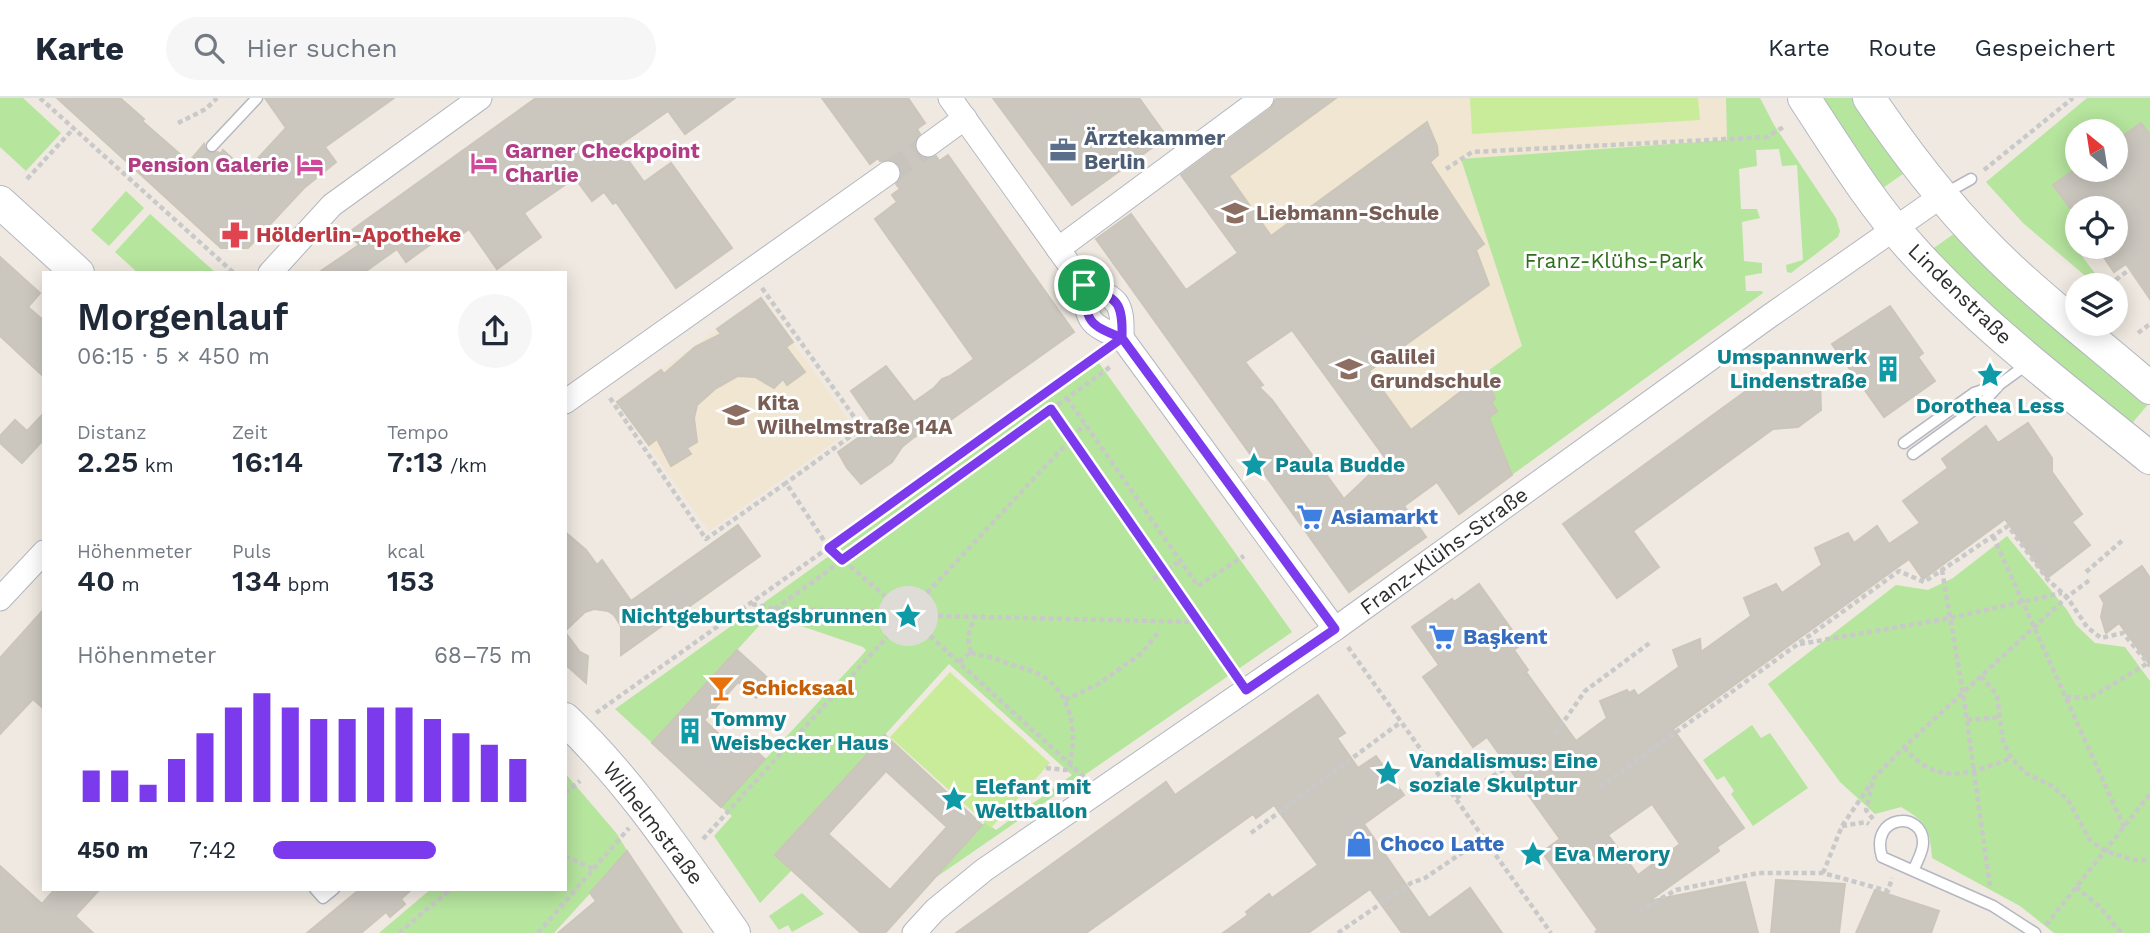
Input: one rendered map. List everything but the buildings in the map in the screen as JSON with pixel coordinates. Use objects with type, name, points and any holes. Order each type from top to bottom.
[{"type":"main road","name":"Lindenstraße","points":[[1804,98],[1860,183],[1913,250],[1971,308],[2150,458]]},
{"type":"main road","points":[[1869,98],[1943,195],[2010,268],[2066,319],[2150,388]]},
{"type":"main road","points":[[0,202],[76,271]]},
{"type":"main road","name":"Wilhelmstraße","points":[[571,725],[645,809],[734,933]]},
{"type":"street","points":[[272,271],[332,205],[480,98]]},
{"type":"street","points":[[950,98],[1084,285],[1087,313],[1097,328],[1122,338],[1335,629]]},
{"type":"street","points":[[1058,249],[1262,98]]},
{"type":"street","points":[[928,145],[965,118]]},
{"type":"street","points":[[567,401],[888,173]]},
{"type":"street","name":"Franz-Klühs-Straße","points":[[914,933],[966,883],[1335,629],[1770,315],[1943,195]]},
{"type":"street","points":[[0,599],[42,554]]},
{"type":"lane","points":[[212,146],[257,98]]},
{"type":"lane","points":[[1943,195],[1971,179]]},
{"type":"lane","points":[[1913,454],[1982,404],[2000,384],[2032,361]]},
{"type":"lane","points":[[1904,443],[1974,393],[2000,384]]},
{"type":"lane","points":[[1914,870],[1923,848],[1919,829],[1909,822],[1889,824],[1882,831],[1879,847],[1882,856],[1993,906],[2037,933]]},
{"type":"lane","points":[[316,891],[323,898],[332,891]]},
{"type":"path","points":[[40,98],[232,271]]},
{"type":"path","points":[[178,123],[206,109],[217,98]]},
{"type":"path","points":[[1971,179],[2073,98]]},
{"type":"path","points":[[1446,169],[1472,152],[1767,138],[1785,127]]},
{"type":"path","points":[[27,180],[74,128]]},
{"type":"path","points":[[2125,273],[2130,269]]},
{"type":"path","points":[[594,382],[706,539],[786,483],[862,428],[752,270]]},
{"type":"path","points":[[2138,333],[2150,324]]},
{"type":"path","points":[[571,725],[603,708],[1122,338]]},
{"type":"path","points":[[775,609],[1110,367]]},
{"type":"path","points":[[1067,398],[1198,586],[1244,556]]},
{"type":"path","points":[[1051,409],[1246,690]]},
{"type":"path","points":[[927,593],[1085,424]]},
{"type":"path","points":[[786,483],[829,548],[885,596]]},
{"type":"path","points":[[1600,787],[1899,571],[1924,582],[2008,526],[2048,580],[2067,597],[2087,627],[2101,638],[2123,633],[2149,665],[2090,698],[2066,697]]},
{"type":"path","points":[[1993,536],[2124,827]]},
{"type":"path","points":[[2086,572],[2124,539]]},
{"type":"path","points":[[1153,579],[1181,561]]},
{"type":"path","points":[[1942,570],[1964,693],[1993,906]]},
{"type":"path","points":[[1823,873],[1842,826],[1874,778],[2067,597],[2091,579]]},
{"type":"path","points":[[1796,645],[1950,618],[2062,593]]},
{"type":"path","points":[[751,603],[775,609],[879,611]]},
{"type":"path","points":[[938,616],[1199,622]]},
{"type":"path","points":[[974,622],[968,633],[971,652],[1034,672],[1053,684],[1065,700],[1074,736],[1071,764],[1066,769],[1046,768]]},
{"type":"path","points":[[1335,629],[1551,933]]},
{"type":"path","points":[[1065,700],[1098,684],[1142,653],[1160,630]]},
{"type":"path","points":[[930,636],[1071,764],[1096,793]]},
{"type":"path","points":[[704,839],[887,637]]},
{"type":"path","points":[[1555,734],[1585,691],[1651,642]]},
{"type":"path","points":[[958,662],[971,652]]},
{"type":"path","points":[[1981,676],[1997,695],[2003,741],[2011,758],[2026,773],[2052,786],[2068,800],[2090,840],[2105,850],[2134,860],[2150,860]]},
{"type":"path","points":[[1967,720],[1999,717]]},
{"type":"path","points":[[1251,833],[1401,722]]},
{"type":"path","points":[[1904,747],[1921,765],[1952,775],[1973,773],[2011,758]]},
{"type":"path","points":[[1456,798],[1508,766]]},
{"type":"path","points":[[1874,778],[1866,810],[1882,831]]},
{"type":"path","points":[[567,791],[580,780]]},
{"type":"path","points":[[2037,933],[2150,794]]},
{"type":"path","points":[[1842,826],[1866,822],[1882,831]]},
{"type":"path","points":[[538,933],[624,834]]},
{"type":"path","points":[[1338,933],[1410,883],[1425,878],[1484,838]]},
{"type":"path","points":[[567,857],[594,869]]},
{"type":"path","points":[[1639,911],[1676,890],[1758,873],[1823,873],[1888,891],[1897,863]]},
{"type":"path","points":[[2076,887],[2101,907],[2121,933]]},
{"type":"path","points":[[399,933],[449,891]]},
{"type":"shaded area","points":[[1277,98],[1726,98],[1728,140],[1462,159],[1522,346],[1495,399],[1497,411],[1402,480],[1277,309],[1189,371],[1150,316],[1238,253],[1178,171]]},
{"type":"shaded area","name":"Kita Wilhelmstraße 14A","points":[[761,298],[854,428],[709,531],[617,402]]},
{"type":"shaded area","points":[[908,586],[929,595],[938,616],[929,637],[908,646],[887,637],[878,616],[887,595]]},
{"type":"green space","points":[[0,98],[23,98],[61,133],[26,171],[0,147]]},
{"type":"green space","points":[[1470,98],[1698,98],[1700,120],[1472,134]]},
{"type":"green space","name":"Franz-Klühs-Park","points":[[1726,98],[1760,98],[1774,125],[1836,218],[1840,231],[1838,237],[1791,273],[1787,272],[1786,265],[1803,260],[1797,165],[1782,166],[1779,149],[1756,150],[1757,166],[1739,169],[1741,209],[1757,209],[1760,218],[1742,222],[1744,261],[1762,263],[1762,273],[1745,276],[1746,291],[1763,293],[1512,475],[1489,418],[1497,411],[1491,402],[1495,399],[1485,373],[1522,346],[1461,159],[1727,140]]},
{"type":"green space","points":[[1816,98],[1857,98],[1907,171],[1880,190]]},
{"type":"green space","points":[[2087,98],[2150,98],[2150,135],[2141,123],[2128,132],[2128,119],[2065,119],[2065,176],[2053,185],[2065,202],[2065,259],[2023,223],[1986,182]]},
{"type":"green space","points":[[126,191],[144,208],[109,246],[91,230]]},
{"type":"green space","points":[[150,214],[214,271],[136,271],[115,252]]},
{"type":"green space","points":[[1958,231],[2065,326],[2065,336],[2076,336],[2150,402],[2129,427],[2047,359],[1931,250]]},
{"type":"green space","points":[[2065,259],[2084,259],[2095,273],[2082,273]]},
{"type":"green space","points":[[1099,363],[1292,632],[935,878],[985,822],[996,830],[1072,775],[949,664],[776,855],[792,870],[760,903],[714,836],[732,816],[721,807],[866,650],[769,615],[652,743],[615,709]]},
{"type":"green space","points":[[2007,536],[2076,625],[2095,643],[2125,647],[2150,681],[2150,933],[2054,933],[2020,906],[1932,858],[1930,840],[1922,822],[1901,807],[1875,814],[1840,782],[1768,684],[1896,585],[1928,590],[1953,578]]},
{"type":"green space","points":[[950,672],[1050,763],[991,828],[890,737]]},
{"type":"green space","points":[[1752,725],[1761,738],[1770,733],[1808,788],[1753,826],[1731,794],[1734,791],[1724,776],[1717,780],[1703,760]]},
{"type":"green space","points":[[567,775],[617,834],[628,852],[554,933],[379,933],[429,891],[567,891]]},
{"type":"green space","points":[[802,893],[824,914],[792,932],[788,925],[779,930],[769,916]]},
{"type":"tunnel","points":[[888,173],[928,145]]},
{"type":"place","name":"Ärztekammer Berlin","points":[[1063,150]]},
{"type":"place","name":"Garner Checkpoint Charlie","points":[[484,163]]},
{"type":"place","name":"Pension Galerie","points":[[310,165]]},
{"type":"place","name":"Liebmann-Schule","points":[[1235,213]]},
{"type":"place","name":"Hölderlin-Apotheke","points":[[235,235]]},
{"type":"place","name":"Galilei Grundschule","points":[[1349,369]]},
{"type":"place","name":"Umspannwerk Lindenstraße","points":[[1888,369]]},
{"type":"place","name":"Dorothea Less","points":[[1990,375]]},
{"type":"place","name":"Kita Wilhelmstraße 14A","points":[[736,415]]},
{"type":"place","name":"Paula Budde","points":[[1254,465]]},
{"type":"place","name":"Asiamarkt","points":[[1310,517]]},
{"type":"place","name":"Nichtgeburtstagsbrunnen","points":[[908,616]]},
{"type":"place","name":"Başkent","points":[[1442,637]]},
{"type":"place","name":"Schicksaal","points":[[721,688]]},
{"type":"place","name":"Tommy Weisbecker Haus","points":[[690,731]]},
{"type":"place","name":"Vandalismus: Eine soziale Skulptur","points":[[1388,773]]},
{"type":"place","name":"Elefant mit Weltballon","points":[[954,799]]},
{"type":"place","name":"Choco Latte","points":[[1359,844]]},
{"type":"place","name":"Eva Merory","points":[[1533,854]]},
{"type":"route","points":[[1084,285],[1087,313],[1097,328],[1122,338],[829,548],[842,560],[1051,409],[1246,690],[1335,629],[1122,338],[1123,312],[1111,296],[1084,285]]}]
